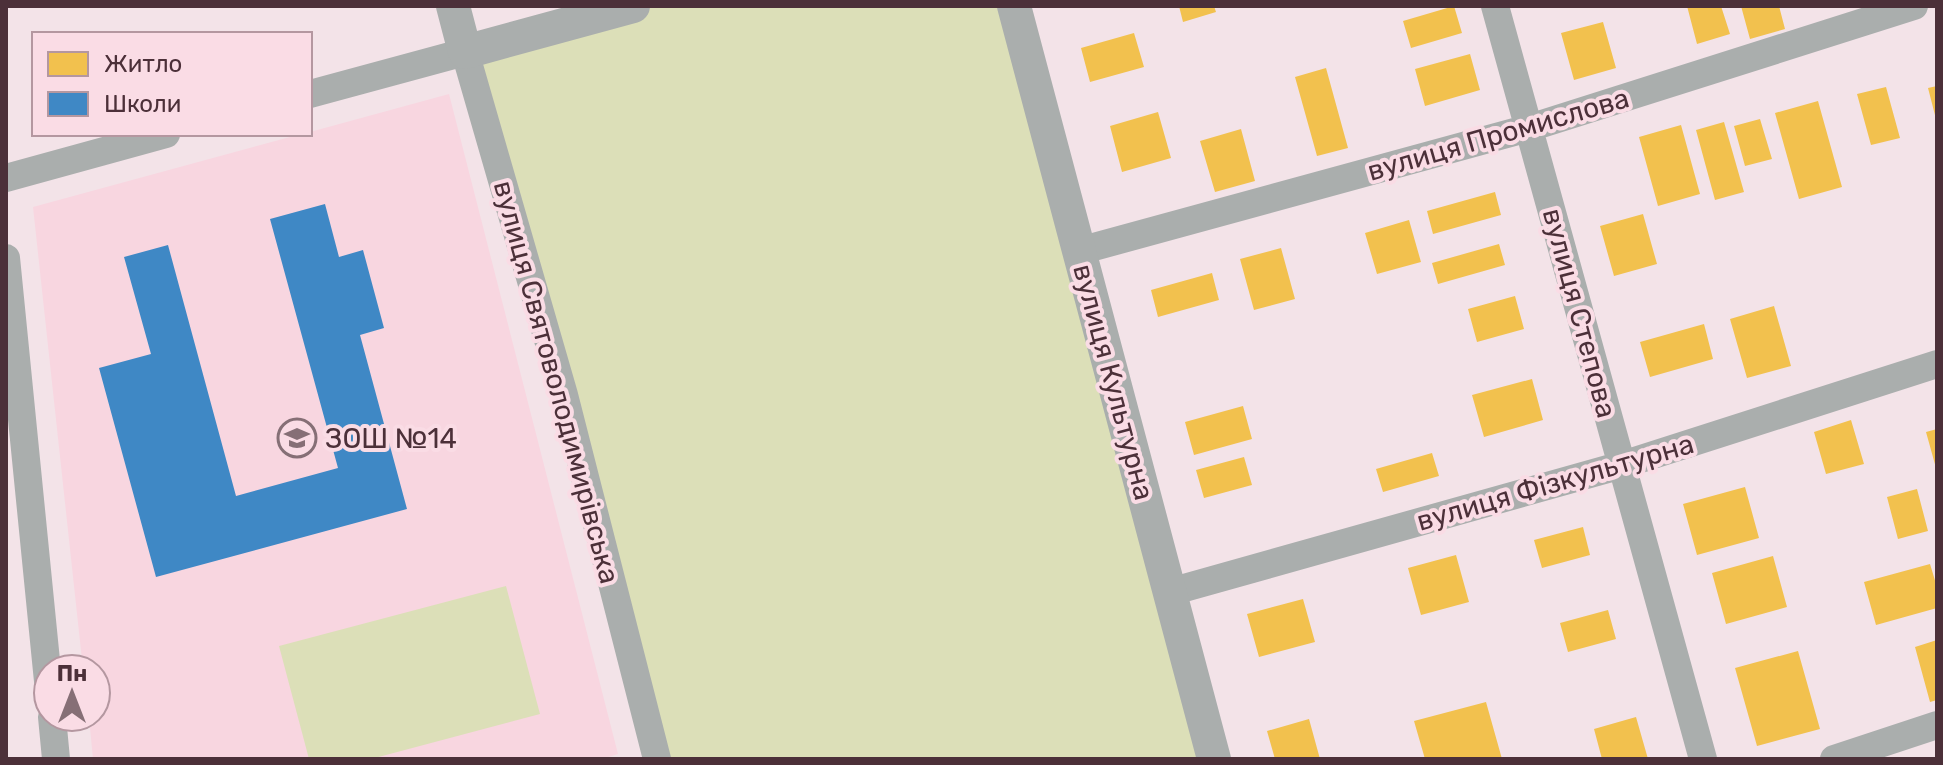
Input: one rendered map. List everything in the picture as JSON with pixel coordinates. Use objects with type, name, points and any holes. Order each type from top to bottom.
[{"type":"street","name":"вулиця Святоволодимирівська","points":[[453,6],[564,395],[657,759]]},
{"type":"street","points":[[312,93],[633,6]]},
{"type":"street","name":"вулиця Культурна","points":[[1014,6],[1214,759]]},
{"type":"street","name":"вулиця Степова","points":[[1495,6],[1703,759]]},
{"type":"street","name":"вулиця Промислова","points":[[1079,251],[1529,128],[1914,6]]},
{"type":"street","points":[[6,178],[159,136]]},
{"type":"street","points":[[6,258],[45,653]]},
{"type":"street","name":"вулиця Фізкультурна","points":[[1170,592],[1622,465],[1937,364]]},
{"type":"street","points":[[1834,759],[1937,725]]},
{"type":"street","points":[[54,733],[56,759]]},
{"type":"shaded area","name":"ЗОШ №14","points":[[449,94],[618,754],[602,759],[93,759],[91,733],[112,733],[112,653],[81,653],[33,207],[294,136],[312,136],[312,131]]},
{"type":"green space","points":[[633,6],[1014,6],[1214,759],[657,759],[465,52]]},
{"type":"green space","points":[[506,586],[540,714],[371,759],[309,759],[279,646]]},
{"type":"building: Житло","points":[[1179,6],[1214,6],[1216,12],[1183,22]]},
{"type":"building: Житло","points":[[1454,6],[1462,33],[1411,48],[1403,21]]},
{"type":"building: Житло","points":[[1687,6],[1721,6],[1730,34],[1697,44]]},
{"type":"building: Житло","points":[[1741,6],[1779,6],[1785,29],[1750,39]]},
{"type":"building: Житло","points":[[1603,22],[1616,68],[1574,80],[1561,33]]},
{"type":"building: Житло","points":[[1134,33],[1144,67],[1090,82],[1081,48]]},
{"type":"building: Житло","points":[[1470,54],[1480,90],[1425,106],[1415,69]]},
{"type":"building: Житло","points":[[1326,68],[1348,148],[1317,156],[1295,77]]},
{"type":"building: Житло","points":[[1937,86],[1937,119],[1936,119],[1928,88]]},
{"type":"building: Житло","points":[[1886,87],[1900,138],[1871,145],[1857,94]]},
{"type":"building: Житло","points":[[1818,101],[1842,187],[1799,199],[1775,113]]},
{"type":"building: Житло","points":[[1158,112],[1171,158],[1122,172],[1110,126]]},
{"type":"building: Житло","points":[[1760,119],[1772,159],[1745,166],[1734,126]]},
{"type":"building: Житло","points":[[1724,122],[1744,192],[1715,200],[1696,130]]},
{"type":"building: Житло","points":[[1681,125],[1700,194],[1658,206],[1639,137]]},
{"type":"building: Житло","points":[[1241,129],[1255,181],[1215,192],[1200,141]]},
{"type":"building: Житло","points":[[1495,192],[1501,215],[1433,234],[1427,211]]},
{"type":"building: Житло","points":[[1643,214],[1657,264],[1614,276],[1600,226]]},
{"type":"building: Житло","points":[[1409,220],[1421,262],[1377,274],[1365,233]]},
{"type":"building: Житло","points":[[1499,244],[1505,265],[1438,284],[1432,263]]},
{"type":"building: Житло","points":[[1281,248],[1295,299],[1254,310],[1240,259]]},
{"type":"building: Житло","points":[[1212,273],[1219,300],[1158,317],[1151,290]]},
{"type":"building: Житло","points":[[1515,296],[1524,329],[1477,342],[1468,309]]},
{"type":"building: Житло","points":[[1774,306],[1791,366],[1747,378],[1730,319]]},
{"type":"building: Житло","points":[[1704,324],[1713,359],[1650,377],[1640,342]]},
{"type":"building: Житло","points":[[1532,379],[1543,420],[1484,437],[1472,395]]},
{"type":"building: Житло","points":[[1243,406],[1252,439],[1194,455],[1185,422]]},
{"type":"building: Житло","points":[[1851,420],[1864,464],[1826,474],[1814,432]]},
{"type":"building: Житло","points":[[1937,429],[1937,468],[1936,468],[1926,432]]},
{"type":"building: Житло","points":[[1432,453],[1439,476],[1383,492],[1376,469]]},
{"type":"building: Житло","points":[[1244,457],[1252,485],[1204,498],[1196,470]]},
{"type":"building: Житло","points":[[1745,487],[1759,538],[1697,555],[1683,504]]},
{"type":"building: Житло","points":[[1917,489],[1928,531],[1898,539],[1887,497]]},
{"type":"building: Житло","points":[[1583,527],[1590,555],[1542,568],[1534,540]]},
{"type":"building: Житло","points":[[1456,555],[1469,602],[1421,615],[1408,568]]},
{"type":"building: Житло","points":[[1773,556],[1787,607],[1726,624],[1712,573]]},
{"type":"building: Житло","points":[[1930,564],[1937,587],[1937,608],[1876,625],[1864,582]]},
{"type":"building: Житло","points":[[1303,599],[1315,642],[1259,657],[1247,614]]},
{"type":"building: Житло","points":[[1608,610],[1616,639],[1568,652],[1560,623]]},
{"type":"building: Житло","points":[[1937,640],[1937,700],[1930,702],[1915,647]]},
{"type":"building: Житло","points":[[1798,651],[1820,729],[1757,746],[1735,668]]},
{"type":"building: Житло","points":[[1486,702],[1502,759],[1425,759],[1414,721]]},
{"type":"building: Житло","points":[[1636,717],[1648,759],[1602,759],[1594,729]]},
{"type":"building: Житло","points":[[1309,719],[1320,759],[1275,759],[1267,731]]},
{"type":"building: Школи","points":[[325,204],[339,257],[363,250],[384,328],[360,335],[407,509],[156,577],[99,368],[151,354],[124,257],[168,245],[236,496],[338,468],[270,219]]},
{"type":"place","name":"ЗОШ №14","points":[[297,438]]}]
